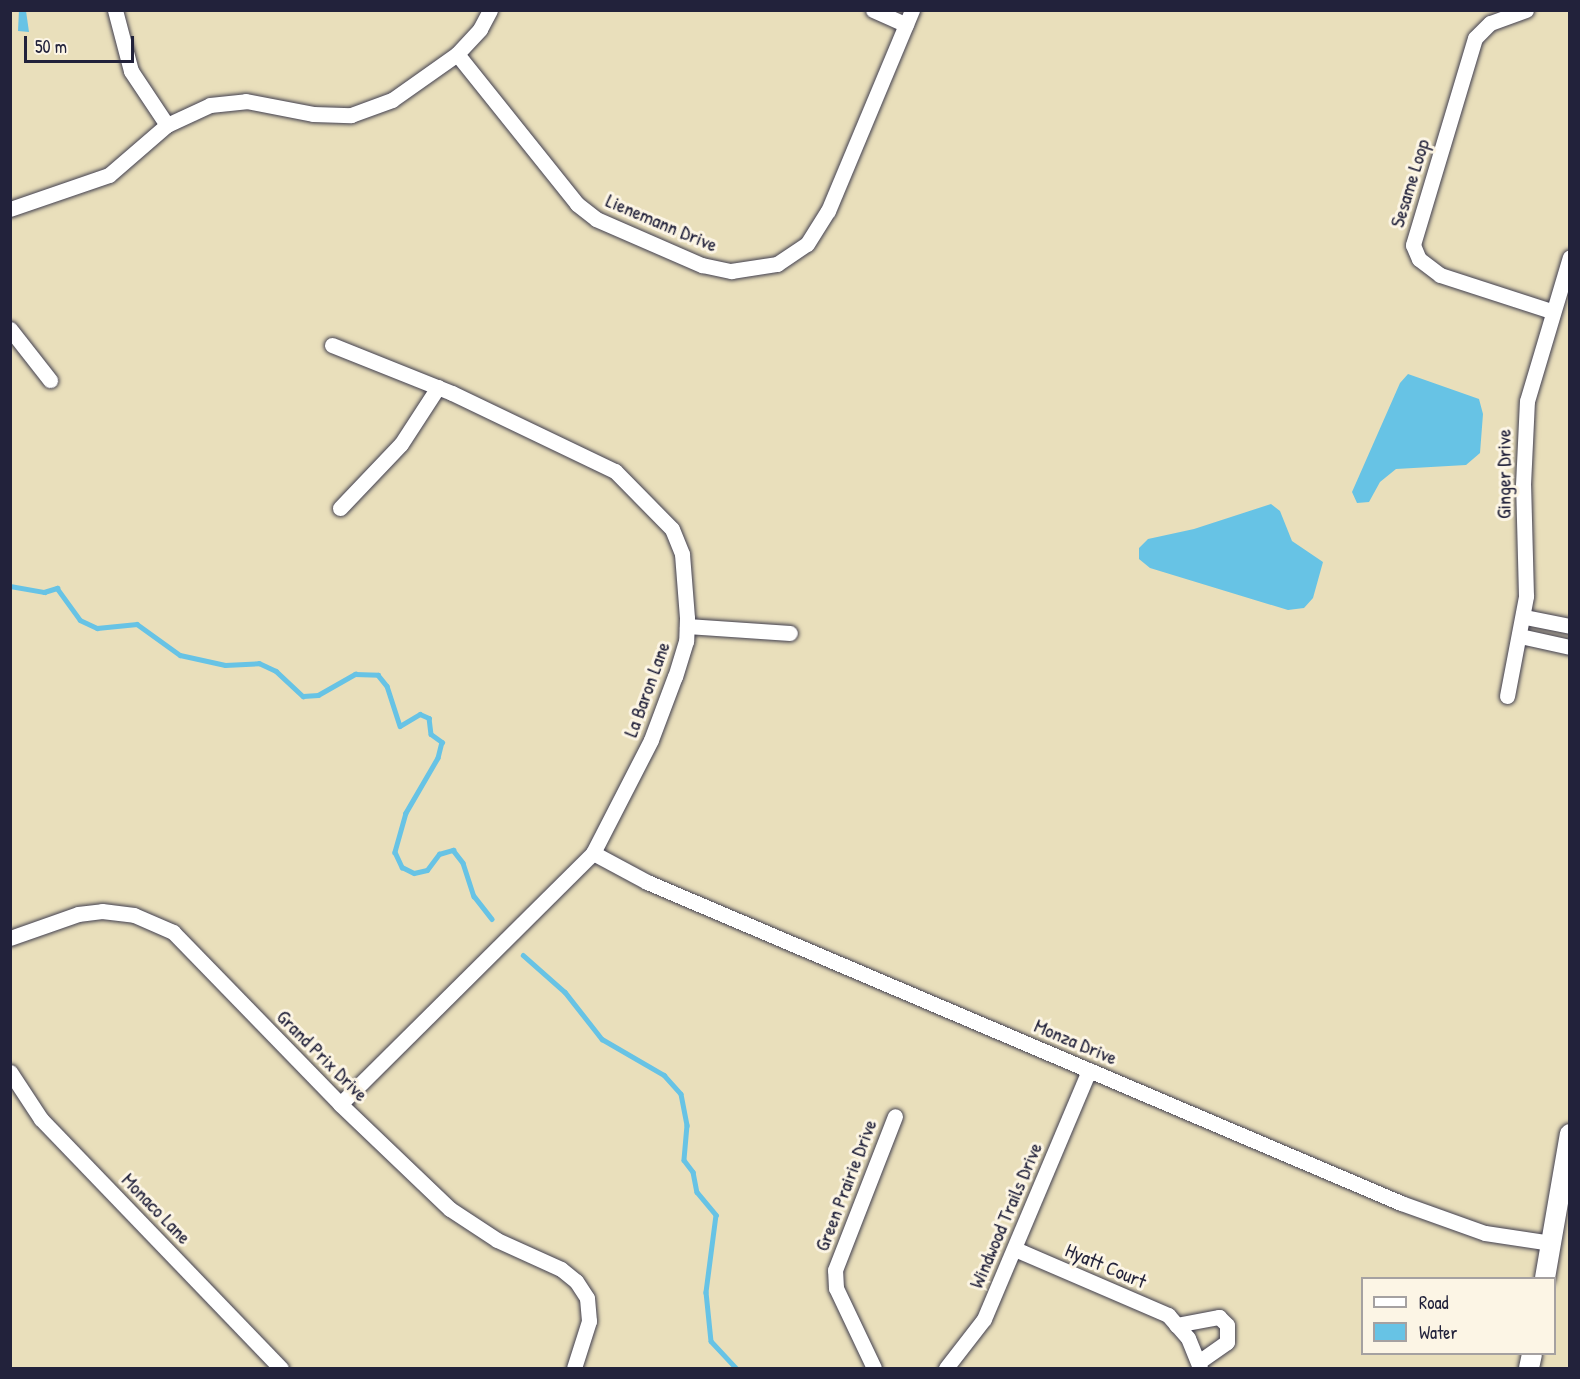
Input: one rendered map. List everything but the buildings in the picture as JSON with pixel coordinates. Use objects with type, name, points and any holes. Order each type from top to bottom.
[{"type":"main road","points":[[1545,1277],[1569,1134]]},
{"type":"street","points":[[114,10],[131,71],[167,125]]},
{"type":"street","points":[[10,209],[109,175],[167,125],[210,105],[246,101],[313,114],[351,115],[392,100],[457,54],[480,29],[490,10]]},
{"type":"street","points":[[873,10],[909,18]]},
{"type":"street","name":"Sesame Loop","points":[[1526,10],[1490,23],[1475,38],[1413,244],[1425,266],[1440,274],[1551,311]]},
{"type":"street","name":"Lienemann Drive","points":[[457,54],[577,204],[596,219],[681,256],[731,271],[777,264],[807,244],[828,211],[909,18]]},
{"type":"street","name":"Ginger Drive","points":[[1507,696],[1525,617],[1524,428],[1533,371],[1569,257]]},
{"type":"street","points":[[10,329],[50,380]]},
{"type":"street","name":"La Baron Lane","points":[[332,345],[438,387],[615,471],[672,529],[682,554],[687,626],[675,676],[651,740],[592,853],[340,1104]]},
{"type":"street","points":[[340,508],[401,444],[438,387]]},
{"type":"street","points":[[1525,617],[1569,626]]},
{"type":"street","points":[[687,626],[790,633]]},
{"type":"street","points":[[1520,636],[1569,647]]},
{"type":"street","name":"Monza Drive","points":[[592,853],[647,882],[1401,1203],[1485,1233],[1551,1243]]},
{"type":"street","name":"Grand Prix Drive","points":[[10,938],[78,914],[102,911],[134,915],[173,932],[340,1104],[450,1209],[497,1240],[561,1269],[587,1298],[589,1321],[574,1368]]},
{"type":"street","name":"Windwood Trails Drive","points":[[946,1368],[984,1319],[1089,1070]]},
{"type":"street","name":"Monaco Lane","points":[[10,1072],[42,1119],[280,1368]]},
{"type":"street","name":"Green Prairie Drive","points":[[874,1368],[836,1288],[835,1270],[895,1116]]},
{"type":"street","name":"Hyatt Court","points":[[1015,1249],[1158,1310],[1176,1325],[1199,1365],[1227,1342],[1227,1325],[1219,1317],[1176,1325]]},
{"type":"water","points":[[19,10],[26,11],[29,32],[18,31]]},
{"type":"water","points":[[1408,374],[1479,399],[1483,414],[1480,453],[1466,465],[1396,469],[1380,482],[1369,502],[1357,503],[1352,492],[1400,383]]},
{"type":"water","points":[[1271,504],[1280,511],[1292,541],[1323,562],[1313,598],[1304,608],[1288,610],[1150,568],[1139,559],[1139,548],[1148,539],[1194,529]]},
{"type":"waterway","points":[[10,586],[44,592],[57,588],[80,620],[97,628],[137,624],[180,655],[225,665],[259,663],[276,671],[303,696],[318,695],[355,674],[378,675],[387,686],[400,726],[420,714],[429,718],[431,734],[442,742],[438,758],[406,813],[395,852],[402,867],[414,873],[427,870],[439,854],[453,850],[463,863],[474,896],[492,919]]},
{"type":"waterway","points":[[523,955],[565,992],[602,1039],[664,1075],[681,1094],[687,1125],[684,1160],[693,1172],[697,1192],[716,1215],[706,1292],[711,1341],[736,1368]]}]
